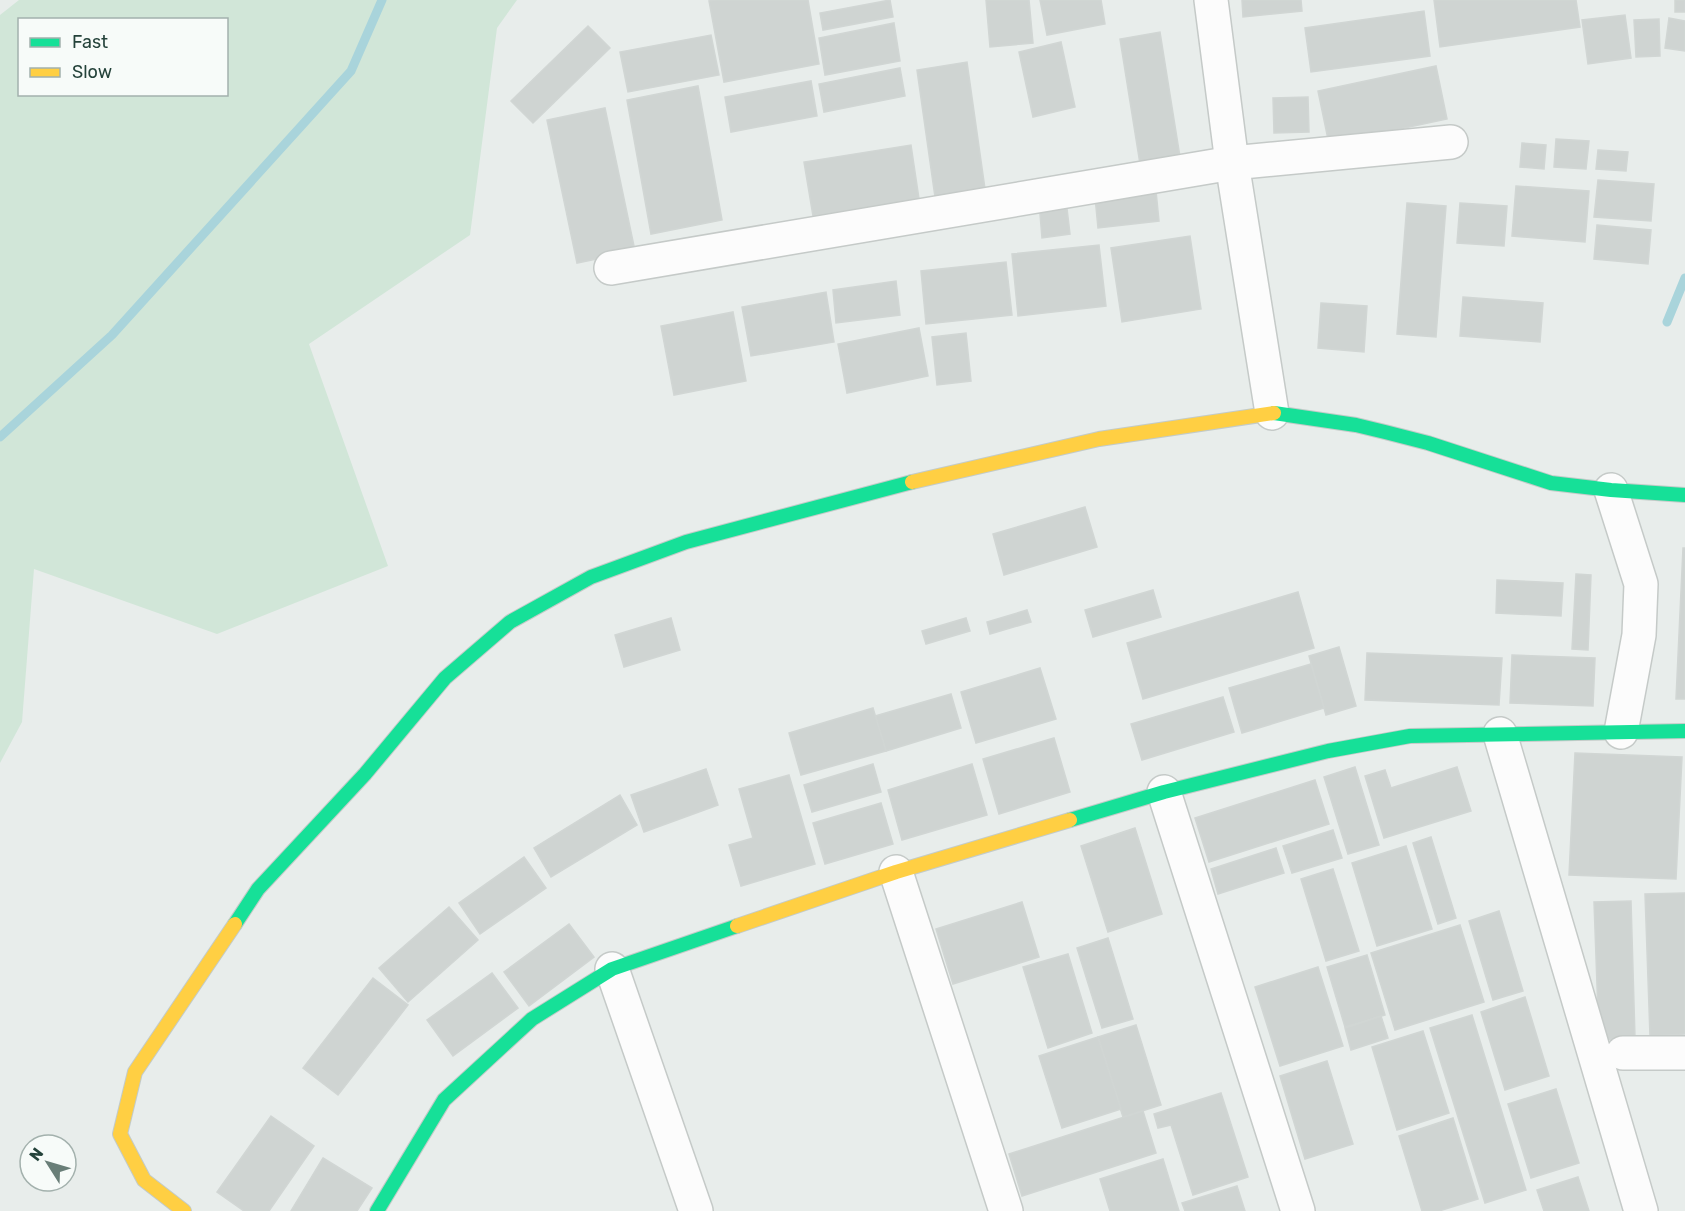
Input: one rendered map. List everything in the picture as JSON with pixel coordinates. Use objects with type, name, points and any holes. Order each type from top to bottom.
[{"type":"street","points":[[1211,0],[1232,163],[1272,413]]},
{"type":"street","points":[[611,268],[1232,163],[1451,142]]},
{"type":"street","points":[[184,1211],[144,1180],[120,1134],[135,1072],[258,889],[365,774],[445,678],[510,622],[591,577],[686,542],[925,479],[1099,439],[1272,413],[1356,425],[1428,443],[1551,483],[1685,495]]},
{"type":"street","points":[[1611,490],[1641,584],[1639,635],[1621,732]]},
{"type":"street","points":[[377,1211],[444,1100],[532,1019],[612,969],[896,872],[1164,792],[1328,751],[1410,736],[1685,731]]},
{"type":"street","points":[[1500,734],[1641,1211]]},
{"type":"street","points":[[1164,792],[1298,1211]]},
{"type":"street","points":[[896,872],[1006,1211]]},
{"type":"street","points":[[612,969],[696,1211]]},
{"type":"street","points":[[1623,1053],[1685,1053]]},
{"type":"green space","points":[[19,0],[517,0],[497,28],[470,235],[309,344],[388,566],[217,634],[34,569],[22,722],[0,763],[0,15]]},
{"type":"building","points":[[808,0],[819,64],[724,82],[709,1]]},
{"type":"building","points":[[890,0],[893,17],[823,30],[820,13]]},
{"type":"building","points":[[986,0],[1029,0],[1033,43],[990,47]]},
{"type":"building","points":[[1040,0],[1101,0],[1105,24],[1047,35]]},
{"type":"building","points":[[1242,0],[1301,0],[1302,11],[1243,17]]},
{"type":"building","points":[[1434,0],[1576,0],[1580,27],[1440,47]]},
{"type":"building","points":[[1675,0],[1685,0],[1685,12],[1675,12]]},
{"type":"building","points":[[1424,11],[1430,56],[1311,72],[1305,28]]},
{"type":"building","points":[[1625,15],[1631,58],[1588,64],[1582,20]]},
{"type":"building","points":[[1669,18],[1685,21],[1685,51],[1665,48]]},
{"type":"building","points":[[1659,19],[1660,56],[1636,57],[1634,20]]},
{"type":"building","points":[[894,23],[900,61],[825,75],[819,38]]},
{"type":"building","points":[[588,26],[610,48],[533,123],[511,101]]},
{"type":"building","points":[[1160,32],[1180,157],[1140,164],[1120,39]]},
{"type":"building","points":[[711,35],[719,75],[628,92],[620,52]]},
{"type":"building","points":[[1061,42],[1075,107],[1033,117],[1019,52]]},
{"type":"building","points":[[967,62],[985,189],[935,197],[917,70]]},
{"type":"building","points":[[1436,66],[1447,119],[1329,144],[1318,91]]},
{"type":"building","points":[[900,68],[905,96],[824,112],[819,84]]},
{"type":"building","points":[[811,81],[817,116],[731,132],[725,97]]},
{"type":"building","points":[[698,86],[722,220],[651,234],[627,100]]},
{"type":"building","points":[[1308,97],[1309,132],[1274,133],[1273,98]]},
{"type":"building","points":[[605,108],[635,251],[577,263],[547,120]]},
{"type":"building","points":[[1556,139],[1589,141],[1586,169],[1554,167]]},
{"type":"building","points":[[1522,143],[1546,145],[1544,169],[1520,167]]},
{"type":"building","points":[[911,145],[919,199],[813,216],[804,162]]},
{"type":"building","points":[[1598,150],[1628,152],[1626,171],[1596,169]]},
{"type":"building","points":[[1598,180],[1654,184],[1651,221],[1594,217]]},
{"type":"building","points":[[1516,186],[1589,191],[1585,242],[1512,236]]},
{"type":"building","points":[[1156,191],[1159,221],[1098,228],[1095,197]]},
{"type":"building","points":[[1066,200],[1070,234],[1042,238],[1039,202]]},
{"type":"building","points":[[1407,203],[1446,206],[1436,337],[1397,334]]},
{"type":"building","points":[[1460,203],[1507,206],[1504,246],[1457,243]]},
{"type":"building","points":[[1597,225],[1651,230],[1648,264],[1594,259]]},
{"type":"building","points":[[1190,236],[1201,309],[1122,322],[1111,248]]},
{"type":"building","points":[[1099,245],[1106,306],[1018,316],[1012,254]]},
{"type":"building","points":[[1006,262],[1012,315],[926,324],[921,271]]},
{"type":"building","points":[[896,281],[900,315],[836,323],[833,290]]},
{"type":"building","points":[[826,292],[834,342],[751,356],[742,307]]},
{"type":"building","points":[[1463,297],[1543,303],[1540,342],[1460,336]]},
{"type":"building","points":[[1321,303],[1367,306],[1364,352],[1318,348]]},
{"type":"building","points":[[733,312],[746,381],[674,395],[661,326]]},
{"type":"building","points":[[919,328],[928,376],[847,393],[838,344]]},
{"type":"building","points":[[966,333],[971,381],[937,385],[932,337]]},
{"type":"building","points":[[1085,507],[1097,547],[1004,575],[993,534]]},
{"type":"building","points":[[1683,548],[1685,548],[1685,699],[1676,699]]},
{"type":"building","points":[[1576,574],[1591,575],[1588,650],[1572,649]]},
{"type":"building","points":[[1497,580],[1563,583],[1561,616],[1496,613]]},
{"type":"building","points":[[1153,590],[1161,617],[1093,637],[1085,610]]},
{"type":"building","points":[[1298,592],[1314,648],[1143,699],[1127,643]]},
{"type":"building","points":[[1027,610],[1031,622],[990,634],[987,622]]},
{"type":"building","points":[[671,618],[680,650],[624,667],[615,635]]},
{"type":"building","points":[[966,618],[970,631],[926,644],[922,631]]},
{"type":"building","points":[[1339,647],[1356,706],[1326,715],[1309,656]]},
{"type":"building","points":[[1367,653],[1502,658],[1499,705],[1365,700]]},
{"type":"building","points":[[1512,655],[1595,658],[1593,706],[1510,703]]},
{"type":"building","points":[[1311,664],[1324,708],[1242,733],[1229,688]]},
{"type":"building","points":[[1040,668],[1056,719],[976,743],[961,692]]},
{"type":"building","points":[[951,694],[961,728],[886,751],[875,716]]},
{"type":"building","points":[[1223,697],[1234,732],[1142,760],[1131,724]]},
{"type":"building","points":[[873,708],[886,751],[801,775],[789,733]]},
{"type":"building","points":[[1054,738],[1070,792],[999,814],[983,759]]},
{"type":"building","points":[[1575,753],[1682,757],[1676,879],[1569,875]]},
{"type":"building","points":[[873,764],[881,792],[812,812],[804,785]]},
{"type":"building","points":[[972,764],[987,815],[902,840],[888,790]]},
{"type":"building","points":[[1355,767],[1379,845],[1348,854],[1324,777]]},
{"type":"building","points":[[1457,767],[1471,811],[1384,838],[1365,776],[1385,770],[1391,788]]},
{"type":"building","points":[[706,769],[718,805],[644,832],[631,795]]},
{"type":"building","points":[[789,775],[815,864],[741,886],[729,845],[753,838],[739,789]]},
{"type":"building","points":[[1315,780],[1329,824],[1209,862],[1195,818]]},
{"type":"building","points":[[620,795],[637,825],[551,877],[534,848]]},
{"type":"building","points":[[881,803],[893,844],[825,864],[813,823]]},
{"type":"building","points":[[1135,828],[1162,914],[1108,932],[1081,846]]},
{"type":"building","points":[[1333,830],[1342,858],[1292,873],[1283,846]]},
{"type":"building","points":[[1431,837],[1456,918],[1438,924],[1413,843]]},
{"type":"building","points":[[1406,846],[1432,929],[1377,946],[1352,863]]},
{"type":"building","points":[[1276,848],[1284,873],[1218,894],[1211,869]]},
{"type":"building","points":[[524,857],[546,888],[480,934],[459,903]]},
{"type":"building","points":[[1333,869],[1359,951],[1326,961],[1301,879]]},
{"type":"building","points":[[1685,893],[1685,1034],[1650,1036],[1645,894]]},
{"type":"building","points":[[1631,901],[1635,1038],[1599,1040],[1594,902]]},
{"type":"building","points":[[1022,902],[1039,957],[953,984],[936,929]]},
{"type":"building","points":[[449,907],[478,940],[408,1002],[379,968]]},
{"type":"building","points":[[1499,911],[1523,991],[1493,1000],[1469,921]]},
{"type":"building","points":[[569,924],[594,957],[529,1006],[504,972]]},
{"type":"building","points":[[1460,925],[1484,1002],[1395,1030],[1371,953]]},
{"type":"building","points":[[1108,938],[1133,1019],[1102,1028],[1077,948]]},
{"type":"building","points":[[1068,954],[1092,1033],[1048,1048],[1023,967]]},
{"type":"building","points":[[1367,955],[1385,1015],[1345,1027],[1327,967]]},
{"type":"building","points":[[1318,967],[1343,1046],[1280,1066],[1255,987]]},
{"type":"building","points":[[492,973],[518,1008],[453,1056],[427,1020]]},
{"type":"building","points":[[373,978],[408,1005],[338,1095],[303,1068]]},
{"type":"building","points":[[1525,997],[1549,1076],[1505,1090],[1481,1012]]},
{"type":"building","points":[[1472,1015],[1526,1190],[1485,1203],[1430,1028]]},
{"type":"building","points":[[1381,1016],[1388,1038],[1351,1050],[1345,1028]]},
{"type":"building","points":[[1136,1025],[1161,1105],[1123,1117],[1098,1037]]},
{"type":"building","points":[[1423,1031],[1449,1113],[1397,1130],[1372,1047]]},
{"type":"building","points":[[1098,1037],[1121,1109],[1062,1128],[1039,1056]]},
{"type":"building","points":[[1327,1061],[1353,1144],[1305,1159],[1280,1076]]},
{"type":"building","points":[[1556,1089],[1579,1163],[1531,1178],[1508,1104]]},
{"type":"building","points":[[1221,1093],[1248,1177],[1193,1195],[1171,1125],[1158,1128],[1154,1114]]},
{"type":"building","points":[[1143,1111],[1156,1153],[1022,1196],[1009,1154]]},
{"type":"building","points":[[271,1116],[314,1146],[269,1211],[244,1211],[217,1192]]},
{"type":"building","points":[[1453,1118],[1478,1199],[1439,1211],[1422,1211],[1399,1136]]},
{"type":"building","points":[[323,1158],[372,1188],[357,1211],[291,1211]]},
{"type":"building","points":[[1163,1159],[1179,1211],[1110,1211],[1100,1179]]},
{"type":"building","points":[[1578,1177],[1589,1211],[1544,1211],[1537,1190]]},
{"type":"building","points":[[1237,1186],[1245,1211],[1185,1211],[1182,1203]]},
{"type":"waterway","points":[[0,437],[112,335],[351,71],[382,0]]},
{"type":"waterway","points":[[1667,322],[1685,278]]},
{"type":"traffic: fast","points":[[1274,413],[1356,425],[1385,432],[1428,443],[1551,483],[1685,495]]},
{"type":"traffic: fast","points":[[235,924],[258,889],[365,774],[445,678],[510,622],[591,577],[686,542],[912,482]]},
{"type":"traffic: fast","points":[[1070,820],[1164,792],[1328,751],[1410,736],[1685,731]]},
{"type":"traffic: fast","points":[[377,1211],[444,1100],[532,1019],[612,969],[737,926]]},
{"type":"traffic: slow","points":[[912,482],[1099,439],[1274,413]]},
{"type":"traffic: slow","points":[[737,926],[896,872],[1070,820]]},
{"type":"traffic: slow","points":[[184,1211],[144,1180],[120,1134],[135,1072],[235,924]]}]
